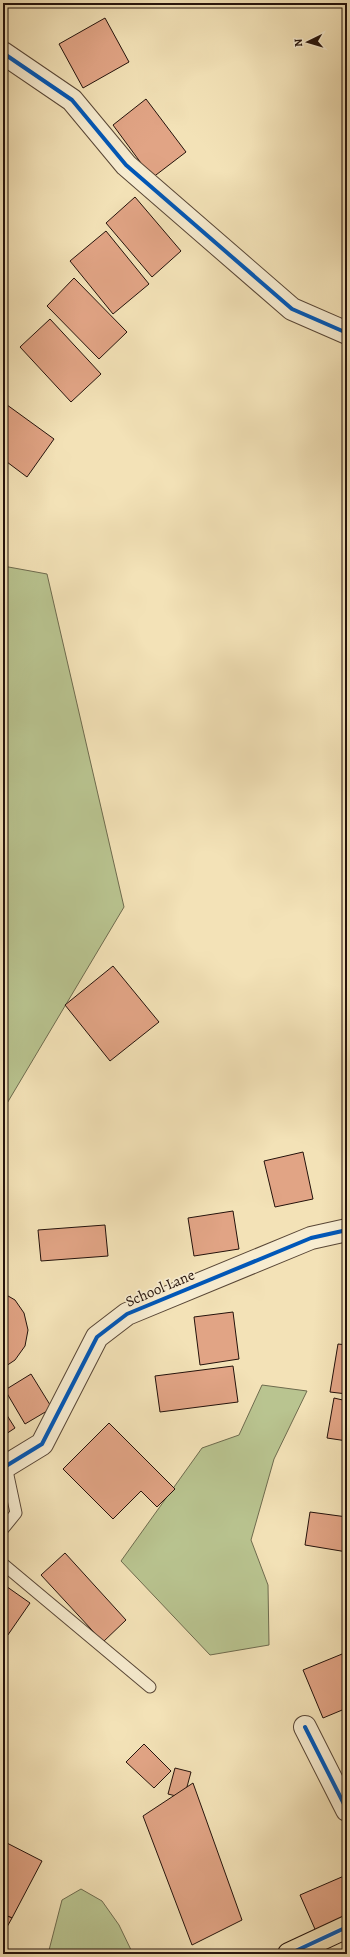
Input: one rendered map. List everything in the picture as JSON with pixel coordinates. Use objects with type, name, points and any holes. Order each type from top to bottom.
[{"type":"main road","points":[[295,1953],[347,1926]]},
{"type":"street","points":[[3,54],[72,100],[126,165],[292,309],[347,333]]},
{"type":"street","name":"School Lane","points":[[5,1465],[42,1444],[97,1337],[127,1314],[311,1238],[347,1230]]},
{"type":"street","points":[[305,1727],[347,1810]]},
{"type":"lane","points":[[3,1529],[16,1513],[5,1465]]},
{"type":"lane","points":[[3,1564],[150,1687]]},
{"type":"green space","points":[[3,566],[47,574],[124,907],[3,1110]]},
{"type":"green space","points":[[262,1385],[307,1391],[274,1459],[251,1540],[268,1585],[269,1645],[210,1655],[121,1561],[202,1448],[239,1435]]},
{"type":"green space","points":[[81,1889],[102,1901],[119,1925],[133,1954],[48,1954],[62,1900]]},
{"type":"building","points":[[105,18],[129,62],[83,88],[59,44]]},
{"type":"building","points":[[146,99],[186,152],[152,178],[113,125]]},
{"type":"building","points":[[135,197],[181,251],[152,277],[106,223]]},
{"type":"building","points":[[106,231],[149,284],[113,314],[70,261]]},
{"type":"building","points":[[74,278],[127,332],[99,359],[47,306]]},
{"type":"building","points":[[50,319],[101,374],[71,402],[20,347]]},
{"type":"building","points":[[3,402],[54,439],[27,477],[3,459]]},
{"type":"building","points":[[113,966],[159,1022],[110,1061],[65,1005]]},
{"type":"building","points":[[303,1152],[313,1199],[275,1207],[264,1161]]},
{"type":"building","points":[[233,1211],[239,1249],[194,1256],[188,1218]]},
{"type":"building","points":[[105,1225],[108,1256],[41,1261],[38,1230]]},
{"type":"building","points":[[3,1293],[15,1300],[24,1313],[28,1330],[25,1346],[15,1360],[3,1368]]},
{"type":"building","points":[[233,1312],[239,1359],[200,1365],[194,1317]]},
{"type":"building","points":[[338,1344],[347,1345],[347,1394],[330,1392]]},
{"type":"building","points":[[233,1366],[238,1402],[160,1412],[155,1376]]},
{"type":"building","points":[[31,1374],[52,1408],[25,1424],[5,1390]]},
{"type":"building","points":[[334,1398],[347,1401],[347,1441],[327,1438]]},
{"type":"building","points":[[3,1409],[15,1428],[3,1436]]},
{"type":"building","points":[[109,1423],[175,1489],[157,1507],[141,1491],[113,1519],[63,1469]]},
{"type":"building","points":[[310,1512],[347,1517],[347,1552],[305,1545]]},
{"type":"building","points":[[65,1553],[126,1620],[103,1642],[41,1575]]},
{"type":"building","points":[[3,1584],[30,1603],[3,1642]]},
{"type":"building","points":[[347,1652],[347,1708],[323,1718],[303,1670]]},
{"type":"building","points":[[144,1744],[171,1771],[154,1788],[126,1762]]},
{"type":"building","points":[[175,1768],[191,1772],[184,1798],[168,1794]]},
{"type":"building","points":[[193,1783],[242,1920],[192,1945],[143,1816]]},
{"type":"building","points":[[3,1841],[42,1861],[12,1918],[3,1914]]},
{"type":"building","points":[[344,1876],[347,1883],[347,1923],[318,1936],[300,1895]]},
{"type":"building","points":[[3,1914],[12,1918],[3,1934]]},
{"type":"cycle path","points":[[3,53],[72,100],[126,165],[292,309],[347,333]]},
{"type":"cycle path","points":[[3,1465],[6,1466],[42,1444],[97,1337],[127,1314],[311,1238],[347,1230]]},
{"type":"cycle path","points":[[305,1727],[347,1810]]},
{"type":"cycle path","points":[[289,1954],[347,1927]]}]
